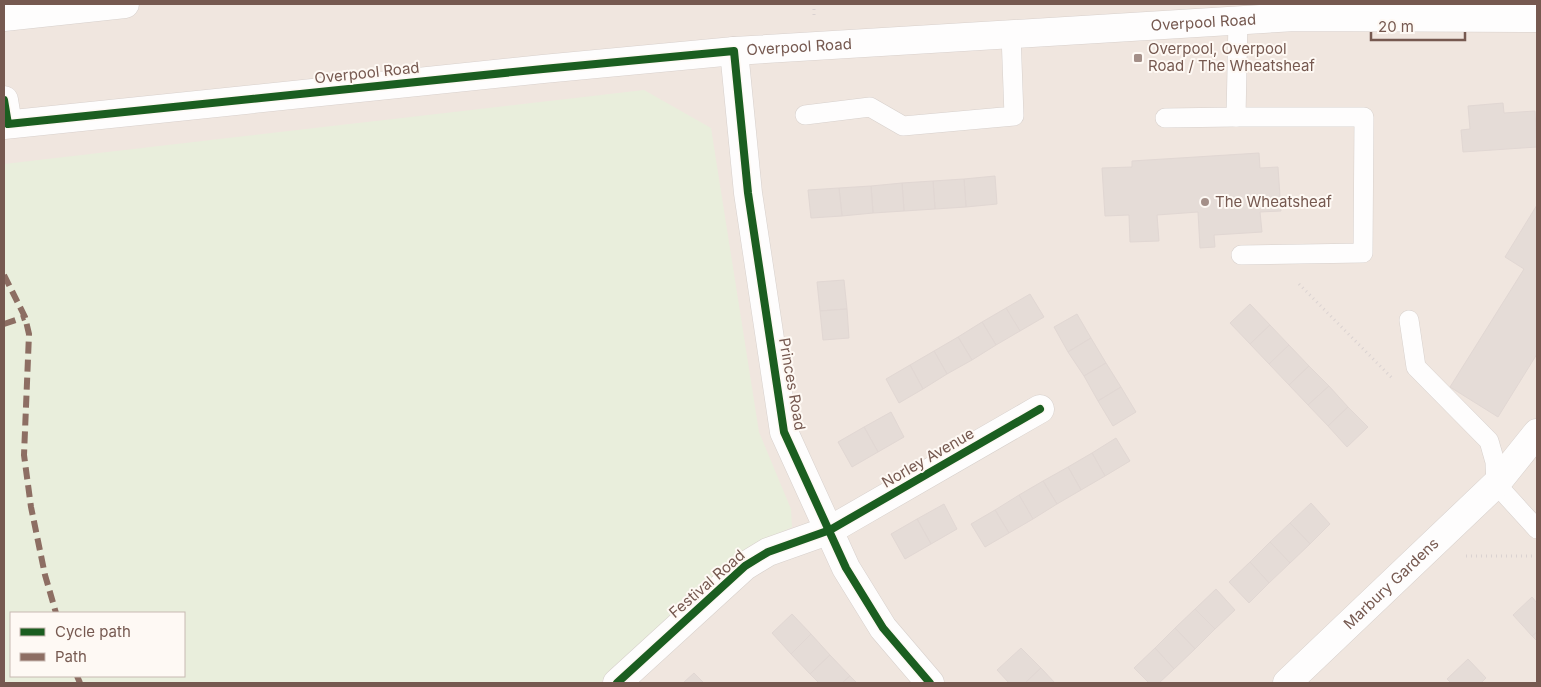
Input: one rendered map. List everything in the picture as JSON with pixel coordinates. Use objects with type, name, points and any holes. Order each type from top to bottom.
[{"type":"street","points":[[4,18],[126,4]]},
{"type":"street","name":"Overpool Road","points":[[5,116],[734,51],[1238,20],[1297,10],[1537,18]]},
{"type":"street","name":"Princes Road","points":[[734,51],[748,193],[784,432],[846,568],[883,628],[930,683]]},
{"type":"street","name":"Norley Avenue","points":[[830,530],[1040,409]]},
{"type":"street","name":"Marbury Gardens","points":[[1287,683],[1496,484],[1537,433]]},
{"type":"street","name":"Festival Road","points":[[617,683],[745,566],[768,552],[830,530]]},
{"type":"lane","points":[[1236,118],[1238,20]]},
{"type":"lane","points":[[805,115],[870,107],[903,126],[1014,116],[1011,34]]},
{"type":"lane","points":[[1165,118],[1364,117],[1363,253],[1241,255]]},
{"type":"lane","points":[[1409,320],[1416,367],[1489,441],[1495,462],[1496,484],[1537,529]]},
{"type":"path","points":[[1420,556],[1537,556]]},
{"type":"shaded area","points":[[4,4],[1537,4],[1537,683],[4,683]]},
{"type":"green space","points":[[644,90],[711,128],[759,432],[791,509],[792,527],[746,549],[600,683],[4,683],[4,164]]},
{"type":"building","points":[[1503,103],[1504,113],[1535,111],[1537,147],[1463,152],[1461,130],[1470,129],[1468,106]]},
{"type":"building","points":[[1259,153],[1260,168],[1278,167],[1281,211],[1260,212],[1262,232],[1214,235],[1215,247],[1200,248],[1198,212],[1157,215],[1159,241],[1130,242],[1129,215],[1105,216],[1102,168],[1132,167],[1132,161]]},
{"type":"building","points":[[995,176],[997,204],[966,207],[964,179]]},
{"type":"building","points":[[964,179],[966,207],[935,209],[933,181]]},
{"type":"building","points":[[933,181],[935,209],[904,211],[902,183]]},
{"type":"building","points":[[902,183],[904,211],[873,213],[871,186]]},
{"type":"building","points":[[871,186],[873,213],[842,216],[839,188]]},
{"type":"building","points":[[839,188],[842,216],[811,218],[808,190]]},
{"type":"building","points":[[1537,205],[1537,354],[1498,417],[1450,387],[1524,269],[1505,257]]},
{"type":"building","points":[[844,280],[847,309],[820,311],[817,282]]},
{"type":"building","points":[[1030,294],[1044,317],[1020,331],[1006,308]]},
{"type":"building","points":[[1250,304],[1270,325],[1250,344],[1230,323]]},
{"type":"building","points":[[1006,308],[1020,331],[996,345],[982,322]]},
{"type":"building","points":[[847,309],[849,338],[823,340],[820,311]]},
{"type":"building","points":[[1077,314],[1091,338],[1068,352],[1054,327]]},
{"type":"building","points":[[982,322],[996,345],[972,360],[958,337]]},
{"type":"building","points":[[1270,325],[1289,345],[1269,364],[1250,344]]},
{"type":"building","points":[[958,337],[972,360],[947,374],[934,351]]},
{"type":"building","points":[[1091,338],[1106,363],[1084,376],[1068,352]]},
{"type":"building","points":[[1289,345],[1309,366],[1289,385],[1269,364]]},
{"type":"building","points":[[934,351],[947,374],[923,389],[910,365]]},
{"type":"building","points":[[1106,363],[1121,387],[1098,401],[1084,376]]},
{"type":"building","points":[[910,365],[923,389],[899,403],[886,379]]},
{"type":"building","points":[[1309,366],[1329,386],[1308,405],[1289,385]]},
{"type":"building","points":[[1329,386],[1348,407],[1328,426],[1308,405]]},
{"type":"building","points":[[1121,387],[1136,412],[1113,426],[1098,401]]},
{"type":"building","points":[[1348,407],[1368,427],[1347,447],[1328,426]]},
{"type":"building","points":[[891,412],[904,437],[878,452],[864,427]]},
{"type":"building","points":[[864,427],[878,452],[852,467],[838,442]]},
{"type":"building","points":[[1116,438],[1130,461],[1105,476],[1092,453]]},
{"type":"building","points":[[1092,453],[1105,476],[1081,490],[1068,467]]},
{"type":"building","points":[[1068,467],[1081,490],[1057,504],[1043,481]]},
{"type":"building","points":[[1043,481],[1057,504],[1033,519],[1019,495]]},
{"type":"building","points":[[1019,495],[1033,519],[1009,533],[995,510]]},
{"type":"building","points":[[1311,503],[1330,524],[1310,544],[1290,523]]},
{"type":"building","points":[[944,504],[957,529],[931,544],[917,519]]},
{"type":"building","points":[[995,510],[1009,533],[985,547],[971,524]]},
{"type":"building","points":[[917,519],[931,544],[905,559],[891,534]]},
{"type":"building","points":[[1290,523],[1310,544],[1290,563],[1270,542]]},
{"type":"building","points":[[1270,542],[1290,563],[1269,583],[1250,562]]},
{"type":"building","points":[[1250,562],[1269,583],[1249,603],[1229,582]]},
{"type":"building","points":[[1216,589],[1235,610],[1215,629],[1195,609]]},
{"type":"building","points":[[1532,597],[1537,603],[1537,632],[1532,636],[1513,615]]},
{"type":"building","points":[[1195,609],[1215,629],[1195,649],[1175,628]]},
{"type":"building","points":[[792,614],[811,634],[791,654],[772,633]]},
{"type":"building","points":[[1175,628],[1195,649],[1174,669],[1155,648]]},
{"type":"building","points":[[1537,632],[1537,641],[1532,636]]},
{"type":"building","points":[[811,634],[830,655],[810,674],[791,654]]},
{"type":"building","points":[[1021,648],[1041,668],[1025,683],[1009,683],[997,670]]},
{"type":"building","points":[[1155,648],[1174,669],[1159,683],[1149,683],[1134,668]]},
{"type":"building","points":[[830,655],[850,676],[842,683],[819,683],[810,674]]},
{"type":"building","points":[[1468,659],[1486,678],[1481,683],[1451,683],[1447,679]]},
{"type":"building","points":[[1041,668],[1055,683],[1025,683]]},
{"type":"building","points":[[694,673],[704,683],[683,683]]},
{"type":"building","points":[[850,676],[857,683],[842,683]]},
{"type":"marked path","points":[[4,275],[25,317],[29,334],[24,455],[31,507],[45,575],[56,612]]},
{"type":"marked path","points":[[4,324],[25,317]]},
{"type":"marked path","points":[[77,677],[80,683]]},
{"type":"cycle path","points":[[4,100],[8,124],[734,51],[748,193],[784,432],[846,568],[883,628],[930,683]]},
{"type":"cycle path","points":[[617,683],[745,566],[768,552],[830,530],[1040,409]]},
{"type":"place","name":"Overpool, Overpool Road / The Wheatsheaf","points":[[1138,58]]},
{"type":"place","name":"The Wheatsheaf","points":[[1205,202]]}]
